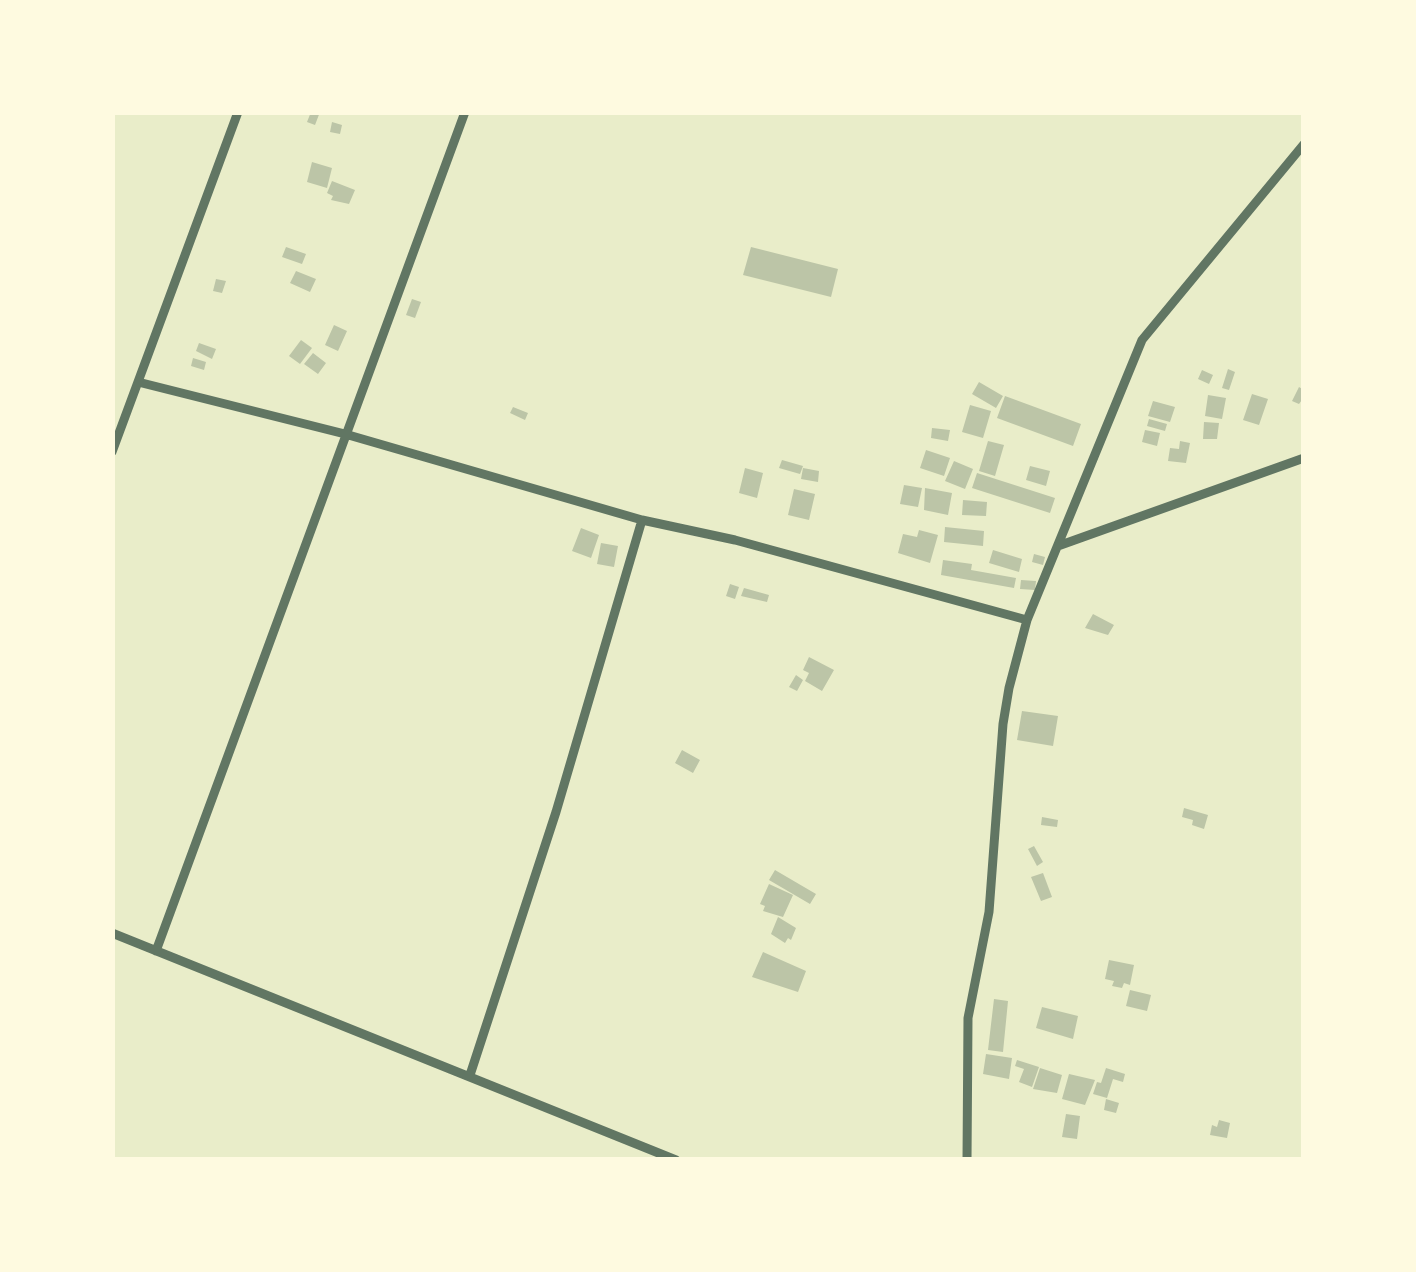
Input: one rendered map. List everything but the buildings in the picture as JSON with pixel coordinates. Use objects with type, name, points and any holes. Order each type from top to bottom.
[{"type":"street","points":[[112,452],[238,112]]},
{"type":"street","points":[[156,950],[465,112]]},
{"type":"street","points":[[967,1160],[968,1018],[989,912],[1009,688],[1028,620],[1142,340],[1304,144]]},
{"type":"street","points":[[138,382],[345,434],[642,520],[734,540],[1028,620]]},
{"type":"street","points":[[1058,546],[1304,458]]},
{"type":"street","points":[[470,1075],[556,812],[642,520]]},
{"type":"street","points":[[112,933],[676,1160]]}]
